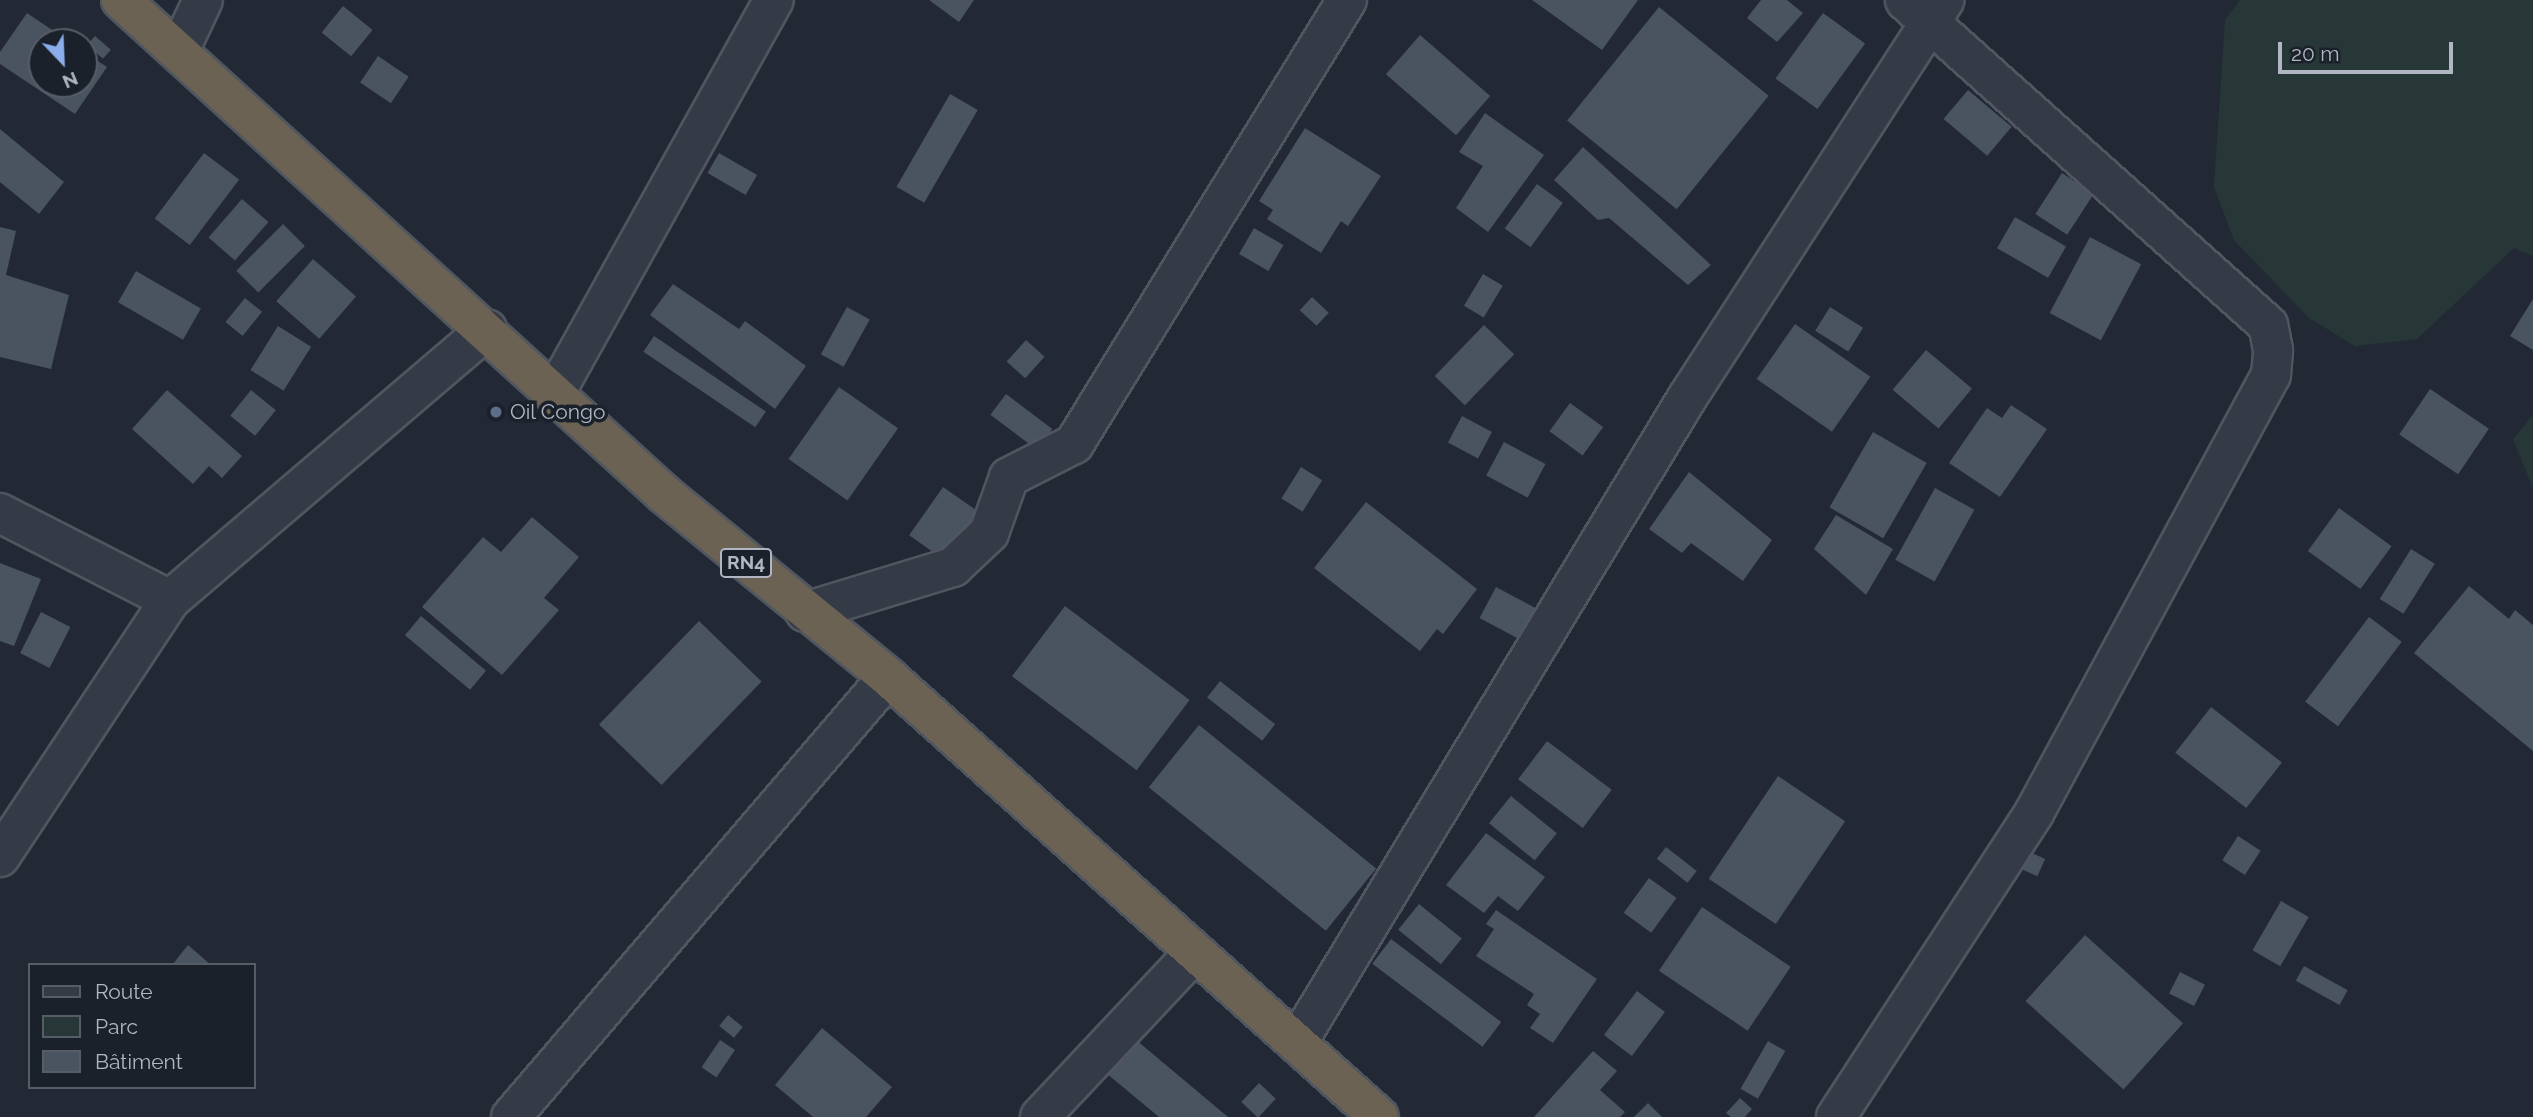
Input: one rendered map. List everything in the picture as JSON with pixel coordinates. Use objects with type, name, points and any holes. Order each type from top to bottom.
[{"type":"highway","name":"RN4","points":[[121,0],[487,329],[664,494],[805,612],[888,677],[1379,1117]]},
{"type":"street","points":[[179,51],[203,0]]},
{"type":"street","points":[[555,393],[774,0]]},
{"type":"street","points":[[805,612],[953,567],[989,533],[1009,477],[1074,444],[1347,0]]},
{"type":"street","points":[[1297,1043],[1926,8],[2268,324],[2273,349],[2271,375],[2034,813],[1836,1117]]},
{"type":"street","points":[[0,858],[170,600],[487,329]]},
{"type":"street","points":[[0,513],[170,600]]},
{"type":"street","points":[[511,1117],[888,677]]},
{"type":"street","points":[[1040,1117],[1194,953]]},
{"type":"green space","points":[[2240,0],[2533,0],[2533,256],[2514,248],[2417,339],[2355,346],[2309,318],[2234,240],[2214,187],[2225,20]]},
{"type":"green space","points":[[2533,415],[2533,488],[2513,439]]},
{"type":"building","points":[[929,0],[974,0],[959,22]]},
{"type":"building","points":[[1532,0],[1638,0],[1602,50]]},
{"type":"building","points":[[1761,0],[1787,0],[1803,13],[1777,42],[1747,18]]},
{"type":"building","points":[[343,6],[373,30],[351,56],[322,32]]},
{"type":"building","points":[[1659,7],[1769,96],[1677,209],[1567,120]]},
{"type":"building","points":[[27,13],[49,28],[28,28],[28,83],[0,64],[0,52]]},
{"type":"building","points":[[1823,13],[1865,44],[1817,109],[1775,79]]},
{"type":"building","points":[[1420,35],[1490,96],[1456,135],[1386,74]]},
{"type":"building","points":[[98,39],[111,50],[103,59],[98,55]]},
{"type":"building","points":[[378,56],[409,77],[391,103],[360,83]]},
{"type":"building","points":[[98,61],[107,67],[98,80]]},
{"type":"building","points":[[1968,90],[2012,127],[1987,156],[1944,119]]},
{"type":"building","points":[[950,94],[978,110],[924,203],[896,187]]},
{"type":"building","points":[[51,98],[86,98],[75,114]]},
{"type":"building","points":[[1485,113],[1544,155],[1488,232],[1456,208],[1483,166],[1459,152]]},
{"type":"building","points":[[1305,128],[1381,176],[1348,226],[1341,221],[1321,253],[1267,219],[1273,210],[1259,201]]},
{"type":"building","points":[[0,129],[64,182],[39,214],[0,182]]},
{"type":"building","points":[[1583,147],[1711,265],[1688,285],[1609,218],[1598,220],[1554,180]]},
{"type":"building","points":[[204,153],[239,179],[190,245],[155,218]]},
{"type":"building","points":[[719,153],[757,175],[746,195],[708,173]]},
{"type":"building","points":[[2062,173],[2094,194],[2067,235],[2035,214]]},
{"type":"building","points":[[1537,184],[1563,203],[1531,247],[1505,228]]},
{"type":"building","points":[[242,199],[268,222],[235,260],[209,237]]},
{"type":"building","points":[[2015,217],[2066,246],[2048,278],[1997,248]]},
{"type":"building","points":[[283,224],[305,246],[258,293],[236,271]]},
{"type":"building","points":[[0,227],[16,231],[6,275],[69,295],[51,369],[0,357]]},
{"type":"building","points":[[1254,228],[1283,245],[1268,271],[1239,254]]},
{"type":"building","points":[[2090,237],[2141,264],[2101,340],[2050,313]]},
{"type":"building","points":[[313,259],[356,296],[319,339],[276,301]]},
{"type":"building","points":[[136,271],[201,308],[183,340],[118,302]]},
{"type":"building","points":[[1483,274],[1503,286],[1484,318],[1464,306]]},
{"type":"building","points":[[673,284],[739,329],[745,321],[806,366],[775,409],[650,315]]},
{"type":"building","points":[[1312,297],[1329,313],[1317,326],[1300,310]]},
{"type":"building","points":[[245,298],[262,312],[243,336],[225,322]]},
{"type":"building","points":[[2533,299],[2533,350],[2510,336]]},
{"type":"building","points":[[847,307],[870,320],[844,367],[821,354]]},
{"type":"building","points":[[1830,307],[1863,328],[1848,351],[1815,331]]},
{"type":"building","points":[[1795,324],[1870,377],[1832,432],[1757,379]]},
{"type":"building","points":[[1484,325],[1514,354],[1465,405],[1435,376]]},
{"type":"building","points":[[278,326],[311,347],[284,391],[250,370]]},
{"type":"building","points":[[654,336],[766,411],[755,427],[643,352]]},
{"type":"building","points":[[1026,340],[1045,357],[1025,378],[1007,362]]},
{"type":"building","points":[[1926,350],[1972,389],[1939,428],[1893,390]]},
{"type":"building","points":[[839,387],[898,428],[848,500],[789,459]]},
{"type":"building","points":[[2430,389],[2489,429],[2458,474],[2399,435]]},
{"type":"building","points":[[167,390],[242,456],[222,478],[209,466],[193,484],[132,429]]},
{"type":"building","points":[[251,390],[276,410],[255,436],[230,416]]},
{"type":"building","points":[[1006,394],[1052,429],[1037,450],[990,415]]},
{"type":"building","points":[[1570,403],[1603,427],[1583,455],[1549,431]]},
{"type":"building","points":[[2011,405],[2047,429],[2000,497],[1949,463],[1987,408],[2002,418]]},
{"type":"building","points":[[1462,416],[1492,432],[1478,458],[1448,442]]},
{"type":"building","points":[[1873,432],[1927,463],[1883,538],[1830,507]]},
{"type":"building","points":[[1504,442],[1545,464],[1528,498],[1486,476]]},
{"type":"building","points":[[1301,467],[1322,480],[1303,512],[1281,498]]},
{"type":"building","points":[[1689,472],[1772,540],[1743,581],[1691,543],[1682,553],[1649,529]]},
{"type":"building","points":[[943,487],[979,512],[945,561],[909,535]]},
{"type":"building","points":[[1935,488],[1974,510],[1935,582],[1895,560]]},
{"type":"building","points":[[1366,502],[1477,589],[1443,634],[1437,629],[1420,651],[1314,568]]},
{"type":"building","points":[[2339,508],[2392,546],[2360,589],[2308,551]]},
{"type":"building","points":[[1836,515],[1893,549],[1866,595],[1814,549]]},
{"type":"building","points":[[532,517],[579,557],[544,598],[559,610],[502,675],[422,607],[483,537],[501,552]]},
{"type":"building","points":[[2411,549],[2435,564],[2403,614],[2380,599]]},
{"type":"building","points":[[0,563],[41,579],[14,646],[0,641]]},
{"type":"building","points":[[2469,586],[2509,619],[2515,610],[2533,625],[2533,751],[2414,653]]},
{"type":"building","points":[[1496,587],[1540,610],[1524,641],[1480,618]]},
{"type":"building","points":[[1065,606],[1190,700],[1137,770],[1012,676]]},
{"type":"building","points":[[41,612],[70,627],[50,668],[20,653]]},
{"type":"building","points":[[421,616],[486,671],[470,690],[405,635]]},
{"type":"building","points":[[2369,617],[2402,642],[2338,726],[2305,702]]},
{"type":"building","points":[[699,621],[762,681],[662,785],[599,725]]},
{"type":"building","points":[[1220,681],[1275,724],[1262,741],[1207,698]]},
{"type":"building","points":[[2211,707],[2282,762],[2246,808],[2175,753]]},
{"type":"building","points":[[1199,725],[1376,868],[1326,931],[1149,787]]},
{"type":"building","points":[[1547,741],[1612,790],[1583,828],[1518,779]]},
{"type":"building","points":[[1778,776],[1845,821],[1776,924],[1709,879]]},
{"type":"building","points":[[1511,796],[1557,833],[1535,860],[1489,823]]},
{"type":"building","points":[[1486,833],[1545,877],[1518,911],[1498,896],[1484,913],[1446,885]]},
{"type":"building","points":[[2238,836],[2261,851],[2245,875],[2222,860]]},
{"type":"building","points":[[1666,847],[1697,871],[1687,883],[1657,859]]},
{"type":"building","points":[[2025,850],[2045,859],[2037,876],[2017,867]]},
{"type":"building","points":[[1649,878],[1677,898],[1651,933],[1624,913]]},
{"type":"building","points":[[2281,901],[2309,917],[2280,966],[2252,950]]},
{"type":"building","points":[[1419,904],[1462,939],[1441,964],[1398,930]]},
{"type":"building","points":[[1702,907],[1791,967],[1748,1031],[1659,971]]},
{"type":"building","points":[[1496,910],[1597,979],[1553,1043],[1530,1028],[1540,1014],[1527,1005],[1534,994],[1476,956],[1494,929],[1486,924]]},
{"type":"building","points":[[2085,935],[2183,1023],[2124,1089],[2025,1001]]},
{"type":"building","points":[[1391,939],[1501,1022],[1483,1047],[1372,964]]},
{"type":"building","points":[[188,945],[209,963],[174,963]]},
{"type":"building","points":[[2304,966],[2348,990],[2339,1005],[2296,981]]},
{"type":"building","points":[[2180,972],[2205,985],[2194,1006],[2169,993]]},
{"type":"building","points":[[1637,991],[1665,1012],[1632,1056],[1604,1035]]},
{"type":"building","points":[[728,1015],[743,1027],[734,1038],[719,1026]]},
{"type":"building","points":[[822,1028],[892,1087],[866,1117],[813,1117],[775,1085]]},
{"type":"building","points":[[1129,1034],[1228,1117],[1159,1117],[1100,1068]]},
{"type":"building","points":[[720,1040],[735,1050],[716,1077],[702,1067]]},
{"type":"building","points":[[1768,1041],[1785,1051],[1758,1099],[1740,1089]]},
{"type":"building","points":[[1593,1051],[1617,1071],[1600,1090],[1625,1112],[1620,1117],[1534,1117]]},
{"type":"building","points":[[1259,1083],[1276,1099],[1259,1117],[1241,1102]]},
{"type":"building","points":[[1740,1098],[1752,1109],[1745,1117],[1731,1117],[1726,1113]]},
{"type":"building","points":[[1648,1103],[1662,1117],[1634,1117]]},
{"type":"place","name":"Oil Congo","points":[[496,412]]}]
